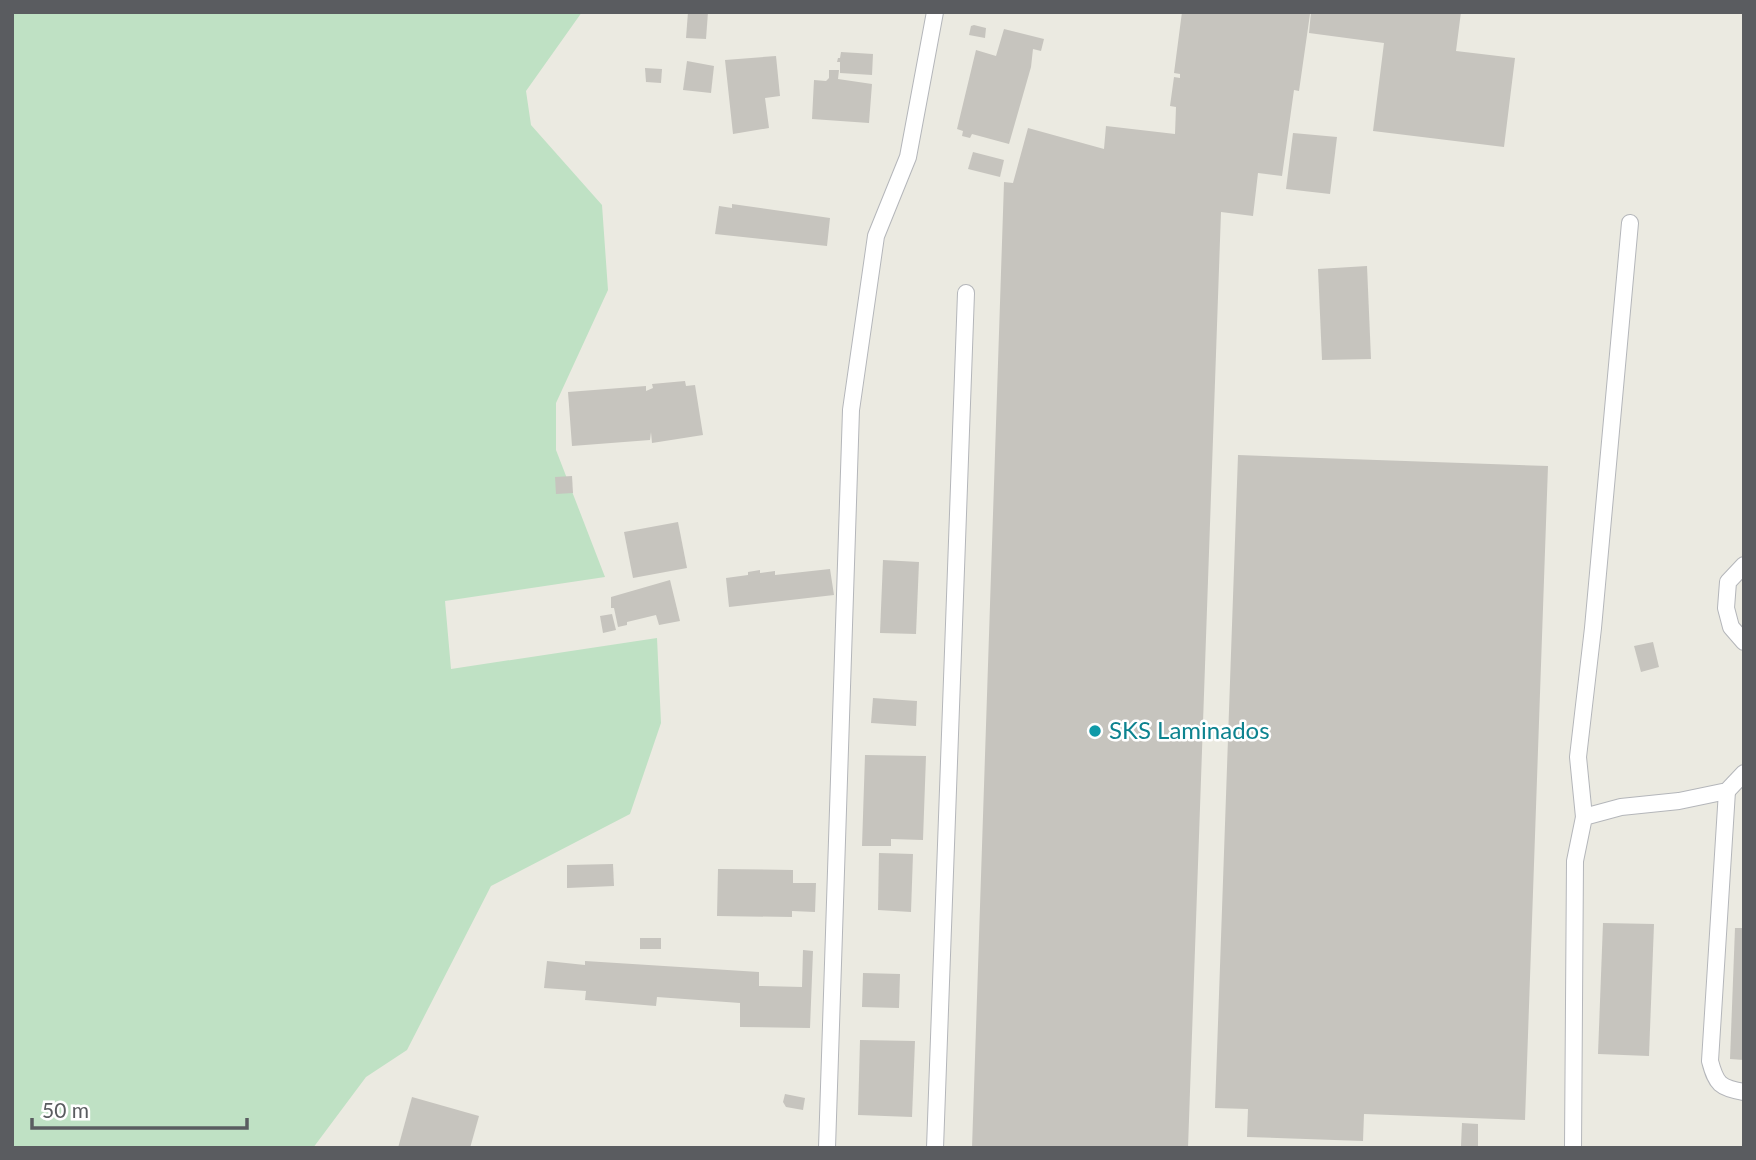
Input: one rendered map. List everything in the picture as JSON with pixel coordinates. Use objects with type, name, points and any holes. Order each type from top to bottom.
[{"type":"lane","points":[[827,1148],[850,410],[876,236],[908,157],[936,12]]},
{"type":"lane","points":[[1573,1148],[1575,861],[1584,817],[1578,757],[1593,628],[1630,223]]},
{"type":"lane","points":[[935,1148],[965,293]]},
{"type":"lane","points":[[1744,565],[1728,582],[1726,608],[1731,627],[1744,642]]},
{"type":"lane","points":[[1584,817],[1621,807],[1679,801],[1727,791],[1744,774]]},
{"type":"lane","points":[[1727,791],[1710,1061],[1715,1080],[1727,1089],[1744,1092]]},
{"type":"green space","points":[[12,12],[582,12],[526,91],[531,125],[602,205],[608,290],[556,403],[556,450],[605,577],[445,601],[451,669],[657,638],[661,723],[630,814],[491,886],[407,1050],[366,1077],[313,1148],[12,1148]]},
{"type":"building","points":[[688,12],[708,12],[706,39],[686,38]]},
{"type":"building","name":"SKS Laminados","points":[[1182,12],[1310,14],[1299,91],[1294,90],[1282,176],[1258,173],[1253,216],[1221,212],[1188,1148],[972,1148],[1004,182],[1013,183],[1028,128],[1104,149],[1106,126],[1175,134],[1176,107],[1170,106],[1174,77],[1180,78],[1180,74],[1174,73]]},
{"type":"building","points":[[1311,12],[1461,12],[1456,51],[1515,58],[1504,147],[1373,131],[1384,43],[1309,33]]},
{"type":"building","points":[[971,26],[986,28],[985,38],[969,35]]},
{"type":"building","points":[[1004,29],[1044,39],[1041,51],[1033,49],[1031,67],[1009,144],[972,134],[970,138],[962,136],[963,131],[957,129],[976,50],[996,56]]},
{"type":"building","points":[[841,52],[873,54],[872,75],[840,73],[840,62],[837,62]]},
{"type":"building","points":[[776,56],[780,96],[765,98],[769,128],[733,134],[725,60]]},
{"type":"building","points":[[687,61],[714,66],[711,93],[683,90]]},
{"type":"building","points":[[645,68],[662,69],[661,83],[646,82]]},
{"type":"building","points":[[829,70],[839,70],[838,79],[872,84],[869,123],[812,119],[814,80],[826,81],[829,78]]},
{"type":"building","points":[[1293,133],[1337,137],[1330,194],[1286,189]]},
{"type":"building","points":[[973,152],[1004,160],[1000,177],[968,169]]},
{"type":"building","points":[[732,204],[830,218],[827,246],[715,234],[719,206],[732,208]]},
{"type":"building","points":[[1367,266],[1371,359],[1322,360],[1318,269]]},
{"type":"building","points":[[685,381],[686,386],[695,385],[703,435],[652,443],[651,432],[650,440],[572,446],[568,392],[646,386],[646,391],[653,388],[652,384]]},
{"type":"building","points":[[1238,455],[1548,466],[1525,1120],[1364,1114],[1363,1141],[1247,1137],[1248,1109],[1215,1108]]},
{"type":"building","points":[[572,476],[573,493],[556,494],[555,477]]},
{"type":"building","points":[[678,522],[687,568],[633,578],[624,532]]},
{"type":"building","points":[[883,560],[919,562],[916,634],[880,633]]},
{"type":"building","points":[[830,569],[834,595],[729,607],[726,578],[748,575],[748,572],[760,570],[760,573],[775,571],[775,575]]},
{"type":"building","points":[[670,580],[680,621],[659,625],[656,615],[618,627],[614,608],[611,608],[611,597]]},
{"type":"building","points":[[612,614],[616,630],[603,633],[600,616]]},
{"type":"building","points":[[1653,642],[1659,667],[1641,672],[1634,646]]},
{"type":"building","points":[[873,698],[917,701],[916,726],[871,723]]},
{"type":"building","points":[[865,755],[926,756],[923,840],[891,839],[891,846],[862,846]]},
{"type":"building","points":[[879,853],[913,854],[911,912],[878,910]]},
{"type":"building","points":[[613,864],[614,886],[567,888],[567,865]]},
{"type":"building","points":[[718,869],[793,870],[793,883],[816,883],[815,912],[792,911],[792,917],[717,916]]},
{"type":"building","points":[[1603,923],[1654,924],[1649,1056],[1598,1054]]},
{"type":"building","points":[[1735,928],[1744,928],[1744,1060],[1730,1059]]},
{"type":"building","points":[[640,938],[661,938],[661,949],[640,949]]},
{"type":"building","points":[[803,950],[813,951],[810,1028],[740,1027],[740,1003],[657,997],[656,1006],[585,1000],[586,991],[544,988],[547,961],[759,972],[759,986],[802,987]]},
{"type":"building","points":[[863,973],[900,974],[899,1008],[862,1007]]},
{"type":"building","points":[[860,1040],[915,1041],[912,1117],[858,1115]]},
{"type":"building","points":[[785,1094],[805,1098],[803,1110],[786,1107],[783,1102]]},
{"type":"building","points":[[412,1097],[479,1116],[470,1148],[398,1148]]},
{"type":"building","points":[[1462,1123],[1478,1124],[1478,1146],[1461,1146]]},
{"type":"place","name":"SKS Laminados","points":[[1095,731]]}]
